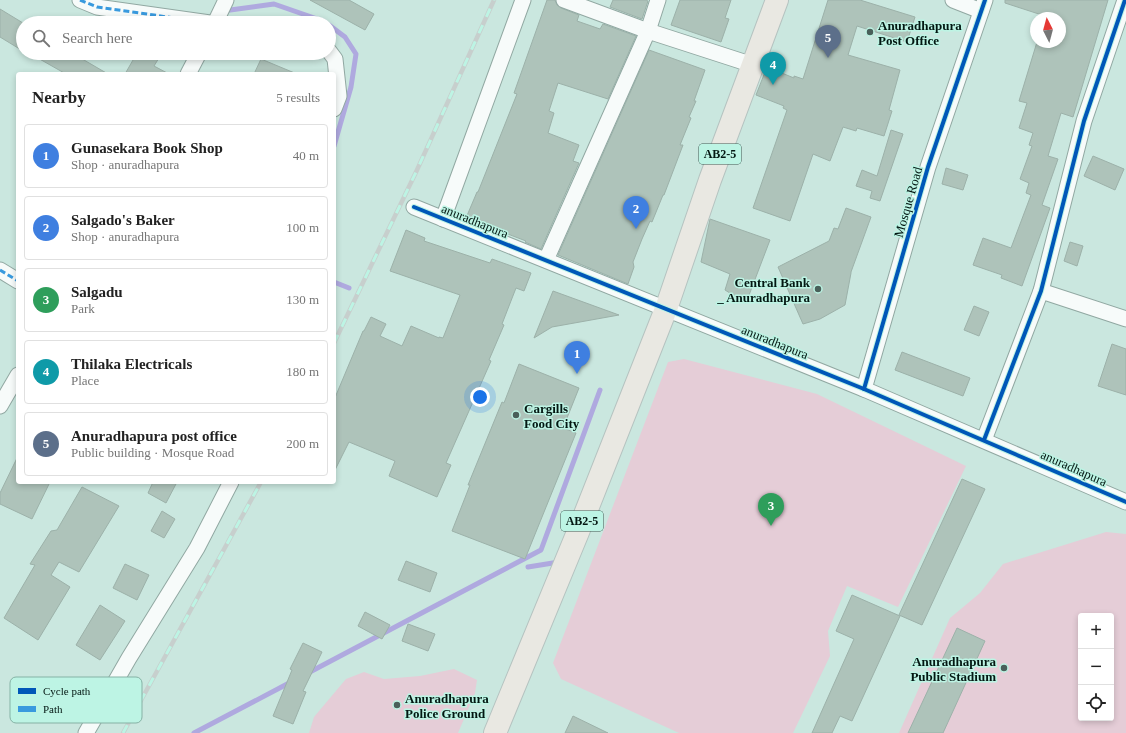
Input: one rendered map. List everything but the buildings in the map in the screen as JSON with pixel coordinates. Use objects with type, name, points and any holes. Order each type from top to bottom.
[{"type":"main road","name":"AB2-5","points":[[495,733],[578,532],[666,309],[710,180],[777,0]]},
{"type":"street","points":[[80,0],[97,7],[161,16]]},
{"type":"street","points":[[218,16],[226,0]]},
{"type":"street","points":[[443,219],[523,0]]},
{"type":"street","points":[[564,0],[648,31],[753,65]]},
{"type":"street","points":[[546,260],[648,31],[658,0]]},
{"type":"street","points":[[953,0],[983,6]]},
{"type":"street","points":[[984,440],[1041,291],[1084,121],[1125,0]]},
{"type":"street","name":"Mosque Road","points":[[864,389],[928,167],[983,6]]},
{"type":"street","points":[[189,72],[195,60]]},
{"type":"street","points":[[335,60],[339,96],[336,104]]},
{"type":"street","name":"anuradhapura","points":[[414,207],[864,389],[1126,502]]},
{"type":"street","points":[[0,270],[16,280]]},
{"type":"street","points":[[1041,291],[1126,320]]},
{"type":"street","points":[[0,406],[16,378]]},
{"type":"street","points":[[118,677],[197,548],[231,484]]},
{"type":"street","points":[[86,733],[92,723]]},
{"type":"shaded area","points":[[684,359],[817,394],[966,466],[898,607],[847,586],[828,631],[830,656],[793,733],[679,733],[561,679],[553,663],[668,362]]},
{"type":"shaded area","name":"Anuradhapura Public Stadium","points":[[1106,532],[1126,534],[1126,733],[899,733],[950,618],[980,593],[1003,564]]},
{"type":"shaded area","name":"Anuradhapura Police Ground","points":[[454,669],[477,680],[475,693],[458,733],[309,733],[314,717],[346,679],[364,672],[384,679],[420,676]]},
{"type":"waterway","points":[[223,11],[274,4],[309,16]]},
{"type":"waterway","points":[[336,30],[345,37],[356,54],[351,87],[336,139]]},
{"type":"waterway","points":[[336,283],[349,288]]},
{"type":"waterway","points":[[308,673],[541,550],[600,390]]},
{"type":"waterway","points":[[528,567],[559,562]]},
{"type":"waterway","points":[[194,733],[291,682]]},
{"type":"railway","points":[[336,339],[417,170],[494,0]]},
{"type":"railway","points":[[142,698],[260,484]]},
{"type":"railway","points":[[123,733],[128,723]]},
{"type":"marked path","points":[[80,0],[97,7],[161,16]]},
{"type":"marked path","points":[[0,270],[16,280]]},
{"type":"cycle path","points":[[864,389],[928,167],[985,0]]},
{"type":"cycle path","points":[[984,440],[1041,291],[1084,121],[1125,0]]},
{"type":"cycle path","points":[[414,207],[864,389],[1126,502]]},
{"type":"place","name":"Anuradhapura Post Office","points":[[870,32]]},
{"type":"place","name":"Anuradhapura post office","points":[[828,58]]},
{"type":"place","name":"Thilaka Electricals","points":[[773,85]]},
{"type":"place","name":"Salgado's Baker","points":[[636,229]]},
{"type":"place","name":"Central Bank _ Anuradhapura","points":[[818,289]]},
{"type":"place","name":"Gunasekara Book Shop","points":[[577,374]]},
{"type":"place","name":"Cargills Food City","points":[[516,415]]},
{"type":"place","name":"Salgadu","points":[[771,526]]},
{"type":"place","name":"Anuradhapura Public Stadium","points":[[1004,668]]},
{"type":"place","name":"Anuradhapura Police Ground","points":[[397,705]]}]
